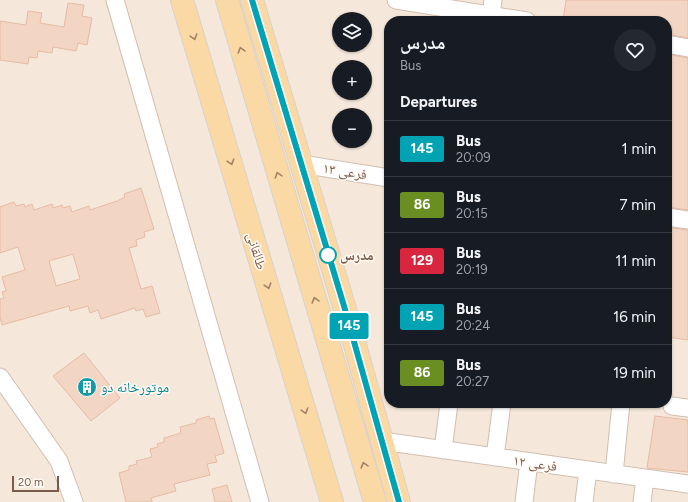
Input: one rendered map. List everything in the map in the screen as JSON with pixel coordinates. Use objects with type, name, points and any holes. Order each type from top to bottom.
[{"type":"main road","name":"طالقانی","points":[[182,0],[332,502]]},
{"type":"main road","points":[[227,0],[375,502]]},
{"type":"main road","points":[[252,0],[399,502]]},
{"type":"street","points":[[115,0],[260,502]]},
{"type":"street","points":[[396,0],[492,7],[514,16]]},
{"type":"street","points":[[672,45],[688,48]]},
{"type":"street","name":"فرعی ۱۳","points":[[301,164],[384,177]]},
{"type":"street","points":[[672,218],[688,220]]},
{"type":"street","points":[[0,377],[59,462],[74,502]]},
{"type":"street","points":[[443,450],[448,408]]},
{"type":"street","points":[[495,457],[501,408]]},
{"type":"street","points":[[614,474],[621,408]]},
{"type":"street","name":"فرعی ۱۲","points":[[382,441],[688,484]]},
{"type":"street","points":[[524,502],[529,462]]},
{"type":"street","points":[[584,502],[588,470]]},
{"type":"street","points":[[642,502],[645,479]]},
{"type":"shaded area","points":[[0,0],[688,0],[688,502],[0,502]]},
{"type":"building","points":[[566,0],[688,0],[688,38],[672,35],[672,16],[564,16]]},
{"type":"building","points":[[68,3],[84,5],[82,16],[92,18],[87,45],[78,43],[76,51],[53,47],[52,53],[38,51],[37,58],[29,57],[28,64],[0,60],[0,21],[26,25],[28,11],[42,13],[40,23],[64,27]]},
{"type":"building","points":[[672,55],[688,58],[688,210],[672,208]]},
{"type":"building","points":[[141,188],[154,229],[144,232],[145,237],[136,240],[137,246],[129,248],[141,289],[152,286],[160,313],[146,317],[143,309],[136,311],[135,308],[101,319],[98,310],[90,313],[88,306],[70,311],[69,306],[2,325],[0,317],[0,299],[4,298],[2,292],[6,291],[2,277],[25,270],[18,247],[0,253],[0,207],[14,202],[16,206],[24,204],[25,207],[32,204],[34,210],[52,204],[53,208],[62,205],[63,208],[70,206],[72,212],[89,206],[90,210],[117,201],[125,197],[124,194]],"holes":[[[73,254],[80,279],[56,286],[49,261]]]},
{"type":"building","points":[[672,228],[688,230],[688,340],[672,338]]},
{"type":"building","name":"موتورخانه دو","points":[[84,353],[120,398],[91,421],[53,376]]},
{"type":"building","points":[[209,416],[210,419],[214,418],[224,453],[215,456],[217,462],[207,464],[210,475],[174,484],[176,491],[151,498],[152,502],[126,502],[119,473],[129,470],[129,466],[137,464],[136,461],[152,457],[150,449],[158,447],[157,444],[164,442],[164,438],[181,433],[180,427],[196,423],[196,420]]},
{"type":"building","points":[[655,416],[688,420],[688,472],[647,468]]},
{"type":"building","points":[[227,485],[232,502],[215,502],[212,489]]},
{"type":"bus line","name":"145","points":[[252,0],[344,306],[399,502]]},
{"type":"place","name":"مدرس","points":[[328,255]]},
{"type":"place","name":"موتورخانه دو","points":[[87,387]]}]
